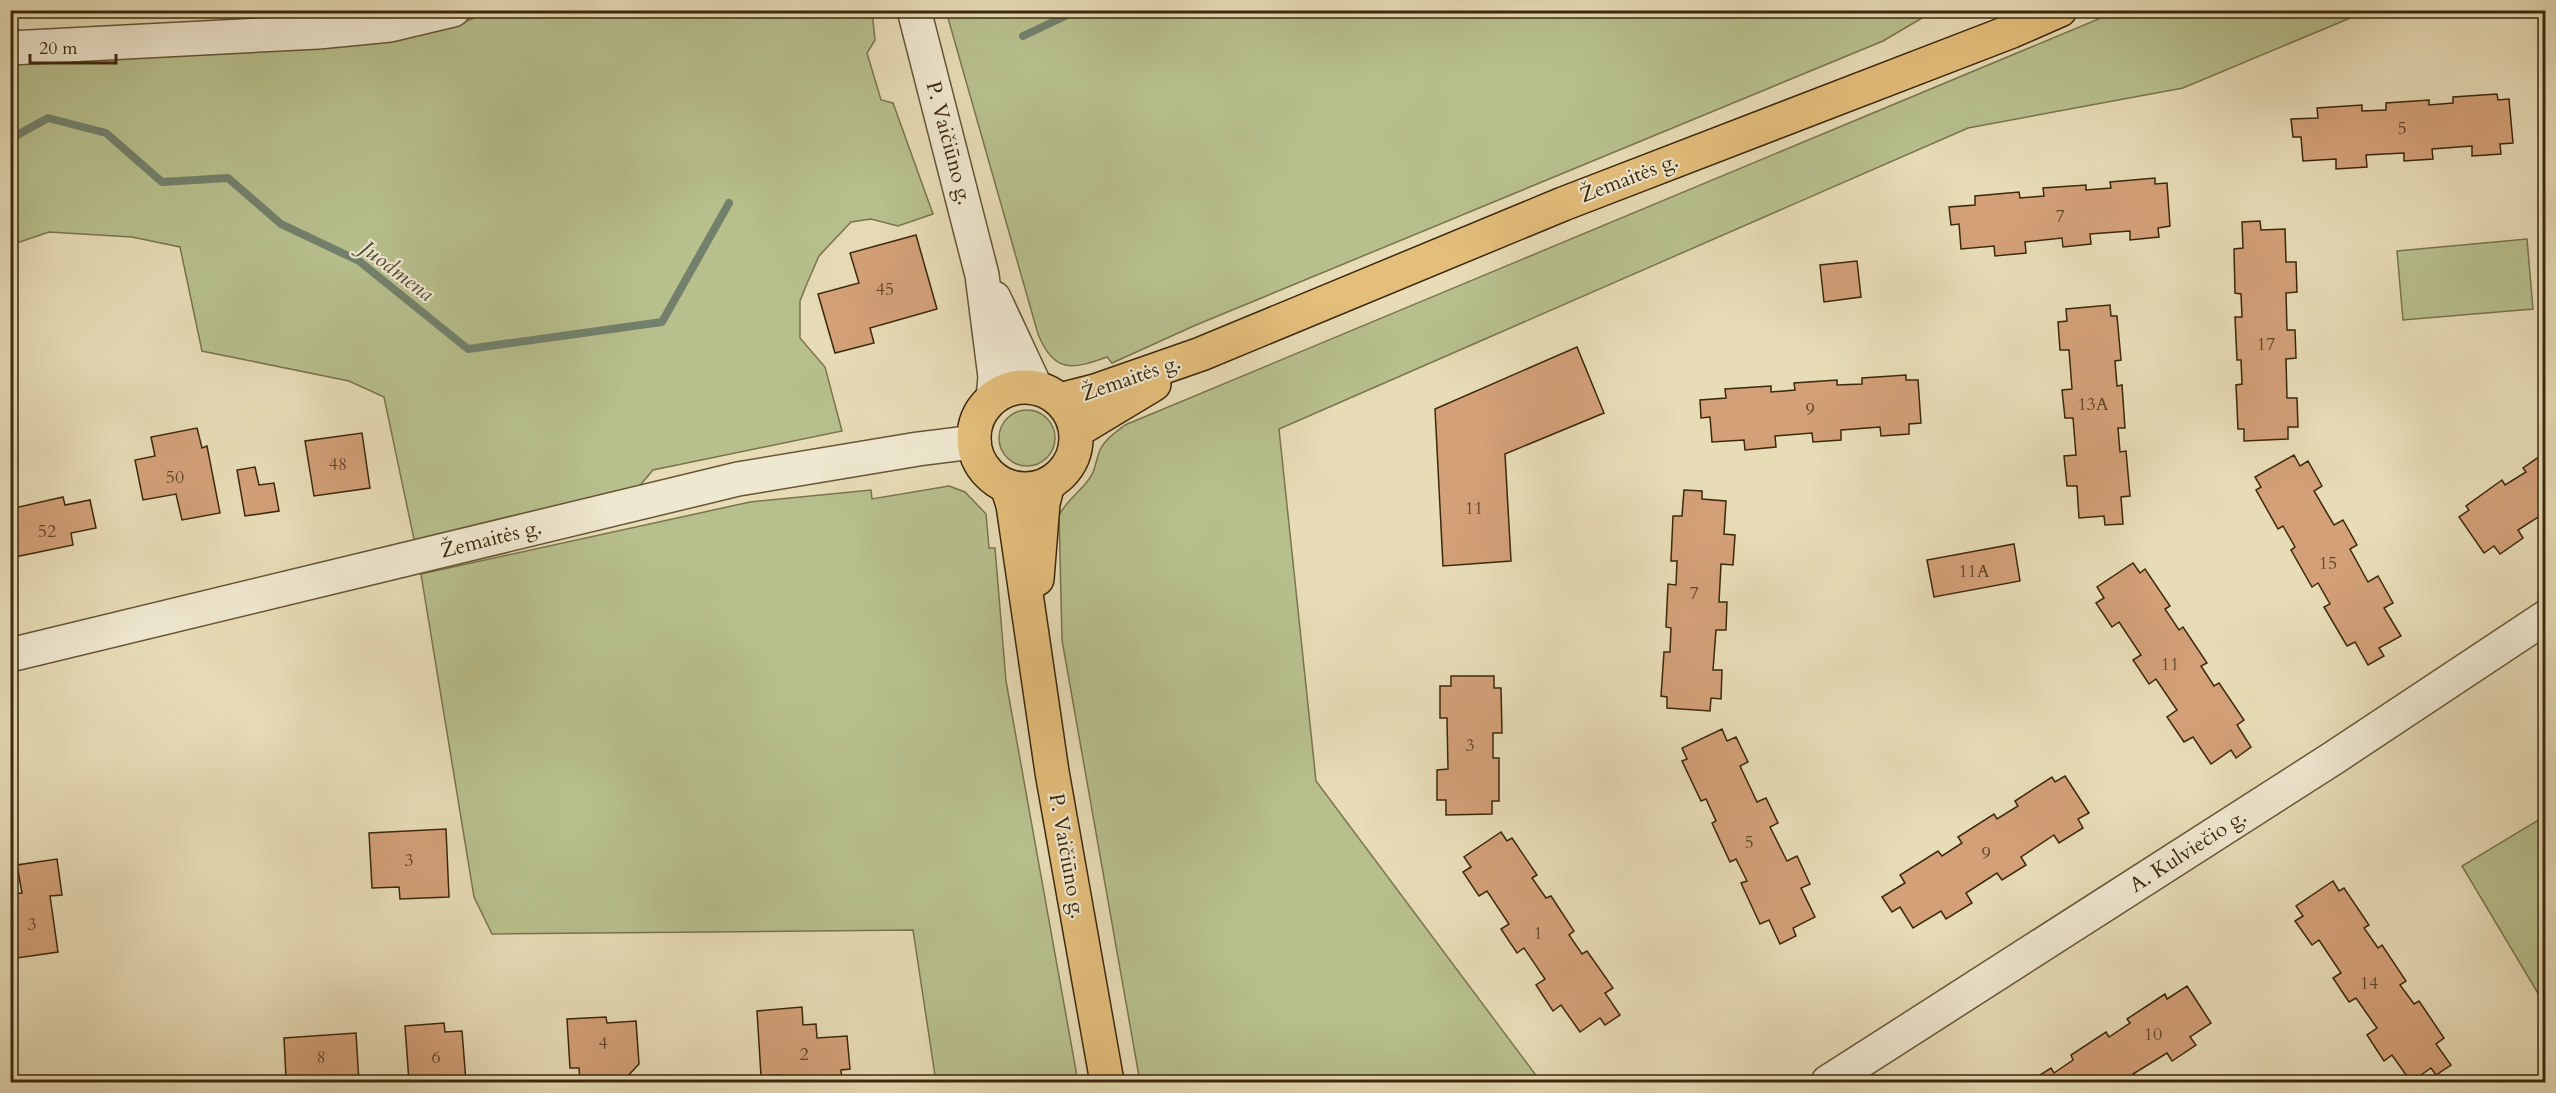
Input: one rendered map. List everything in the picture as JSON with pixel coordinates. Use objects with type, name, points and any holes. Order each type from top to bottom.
[{"type":"main road","name":"Žemaitės g.","points":[[1048,394],[1095,391],[1201,354],[1563,204],[2012,32],[2060,10]]},
{"type":"main road","name":"Žemaitės g.","points":[[1076,431],[1125,403],[1201,354]]},
{"type":"main road","points":[[1021,387],[1048,394],[1071,414],[1076,431],[1075,452],[1065,471],[1048,484],[1028,489],[1007,486],[991,476],[979,461],[974,442],[978,418],[993,398],[1006,391],[1021,387]]},
{"type":"main road","name":"P. Vaičiūno g.","points":[[1033,628],[1043,503],[1048,484]]},
{"type":"main road","name":"P. Vaičiūno g.","points":[[1007,486],[1033,628],[1052,772],[1107,1083]]},
{"type":"street","points":[[10,48],[316,21],[390,25],[453,10]]},
{"type":"street","name":"P. Vaičiūno g.","points":[[914,10],[982,275],[995,377],[993,398]]},
{"type":"street","name":"P. Vaičiūno g.","points":[[982,275],[1048,394]]},
{"type":"street","name":"Žemaitės g.","points":[[10,655],[738,479],[974,442]]},
{"type":"street","name":"A. Kulviečio g.","points":[[1828,1083],[2325,763],[2546,617]]},
{"type":"green space","points":[[495,10],[872,11],[875,40],[867,53],[881,100],[893,103],[933,214],[898,226],[871,219],[851,222],[819,256],[808,281],[800,301],[800,338],[825,367],[842,431],[653,470],[631,496],[415,544],[384,397],[349,381],[202,351],[180,247],[132,237],[49,232],[11,245],[11,56],[453,26]]},
{"type":"green space","points":[[946,10],[1934,11],[1883,41],[1196,325],[1112,363],[1107,357],[1074,366],[1057,362],[1050,356],[1038,334]]},
{"type":"green space","points":[[2120,10],[2367,11],[2183,88],[1968,128],[1279,429],[1316,781],[1538,1078],[1531,1082],[1140,1082],[1062,640],[1059,515],[1090,479],[1103,444],[1125,425]]},
{"type":"green space","points":[[2527,239],[2533,309],[2403,320],[2397,251]]},
{"type":"green space","points":[[1021,410],[1033,410],[1047,418],[1055,432],[1053,449],[1047,458],[1033,466],[1021,466],[1004,454],[999,444],[999,432],[1011,415]]},
{"type":"green space","points":[[949,486],[965,492],[986,514],[989,548],[995,548],[1006,681],[1078,1082],[936,1082],[913,930],[492,934],[474,897],[421,574],[750,502],[871,490],[872,499]]},
{"type":"green space","points":[[2545,816],[2545,1005],[2462,866]]},
{"type":"building","points":[[2497,94],[2498,100],[2509,99],[2513,143],[2500,144],[2501,154],[2472,156],[2472,146],[2432,149],[2433,159],[2404,161],[2404,153],[2366,155],[2367,167],[2336,169],[2336,159],[2303,161],[2301,137],[2293,137],[2291,119],[2318,118],[2317,108],[2362,105],[2362,111],[2386,110],[2386,103],[2429,100],[2429,105],[2453,103],[2453,97]]},
{"type":"building","points":[[2155,178],[2155,184],[2167,183],[2170,226],[2158,228],[2159,237],[2130,240],[2130,231],[2090,234],[2091,244],[2063,247],[2062,238],[2025,242],[2026,253],[1995,256],[1994,246],[1961,249],[1959,224],[1951,225],[1949,207],[1975,205],[1975,196],[2019,192],[2020,198],[2044,196],[2043,188],[2086,185],[2086,190],[2111,188],[2110,182]]},
{"type":"building","points":[[2260,221],[2261,230],[2285,229],[2286,262],[2296,262],[2297,292],[2286,293],[2287,330],[2295,330],[2296,358],[2286,359],[2287,398],[2297,398],[2298,427],[2288,427],[2288,439],[2244,441],[2244,429],[2238,429],[2236,385],[2242,384],[2241,360],[2237,360],[2235,317],[2242,317],[2241,294],[2235,293],[2234,249],[2243,248],[2242,222]]},
{"type":"building","points":[[916,235],[937,309],[870,328],[874,343],[835,353],[818,294],[859,283],[850,253]]},
{"type":"building","points":[[1857,261],[1861,297],[1824,302],[1820,265]]},
{"type":"building","points":[[2110,305],[2111,316],[2117,316],[2121,360],[2115,361],[2117,386],[2122,385],[2125,428],[2118,428],[2120,452],[2126,451],[2130,496],[2121,497],[2123,524],[2105,525],[2104,516],[2079,518],[2077,486],[2067,486],[2064,456],[2076,455],[2073,418],[2065,418],[2062,390],[2072,389],[2069,350],[2060,350],[2058,322],[2067,321],[2066,309]]},
{"type":"building","points":[[1577,347],[1604,413],[1505,454],[1511,561],[1443,566],[1435,409]]},
{"type":"building","points":[[1906,375],[1906,380],[1918,380],[1921,423],[1909,424],[1909,434],[1881,436],[1880,427],[1841,430],[1841,440],[1813,442],[1812,433],[1775,436],[1776,447],[1745,450],[1744,440],[1712,442],[1710,417],[1701,418],[1700,400],[1726,398],[1725,389],[1771,386],[1771,392],[1795,390],[1794,383],[1837,380],[1837,385],[1862,384],[1862,378]]},
{"type":"building","points":[[197,428],[202,448],[207,446],[220,513],[182,520],[176,494],[143,500],[135,460],[155,456],[151,437]]},
{"type":"building","points":[[362,433],[370,488],[314,496],[305,441]]},
{"type":"building","points":[[2546,452],[2546,512],[2518,530],[2523,538],[2500,554],[2494,546],[2484,553],[2459,517],[2469,510],[2466,506],[2502,480],[2505,485],[2526,472],[2523,468]]},
{"type":"building","points":[[2294,455],[2300,466],[2308,461],[2322,486],[2314,491],[2334,525],[2343,520],[2357,545],[2350,549],[2368,582],[2378,576],[2393,603],[2384,608],[2401,636],[2379,648],[2384,656],[2368,665],[2355,642],[2347,646],[2324,607],[2330,604],[2318,583],[2312,587],[2291,550],[2295,547],[2283,526],[2278,529],[2256,490],[2261,487],[2255,477]]},
{"type":"building","points":[[255,467],[259,485],[274,483],[279,511],[245,516],[237,470]]},
{"type":"building","points":[[1684,490],[1702,491],[1702,499],[1726,501],[1724,534],[1735,535],[1733,565],[1721,564],[1719,602],[1727,602],[1726,630],[1716,630],[1713,670],[1722,670],[1721,699],[1711,698],[1710,711],[1667,708],[1667,697],[1661,696],[1664,652],[1670,652],[1671,628],[1666,627],[1668,584],[1676,585],[1677,561],[1671,561],[1673,516],[1682,516]]},
{"type":"building","points":[[63,497],[65,505],[90,500],[96,528],[71,533],[73,545],[10,558],[10,509]]},
{"type":"building","points":[[2014,544],[2020,581],[1934,597],[1927,560]]},
{"type":"building","points":[[2133,563],[2140,573],[2145,569],[2170,606],[2165,609],[2179,630],[2183,627],[2207,663],[2201,666],[2214,686],[2219,683],[2244,720],[2237,725],[2251,747],[2236,758],[2231,750],[2211,764],[2193,737],[2184,742],[2167,717],[2177,710],[2156,679],[2149,684],[2133,660],[2141,655],[2119,622],[2112,627],[2096,603],[2104,598],[2097,587]]},
{"type":"building","points":[[1451,676],[1494,676],[1494,688],[1501,688],[1502,733],[1493,733],[1493,758],[1499,758],[1499,801],[1492,801],[1492,814],[1446,815],[1446,800],[1437,800],[1437,770],[1448,769],[1447,718],[1440,718],[1440,686],[1451,686]]},
{"type":"building","points":[[1722,729],[1727,741],[1736,737],[1748,762],[1740,766],[1757,802],[1766,798],[1778,823],[1770,827],[1787,861],[1797,856],[1810,884],[1801,888],[1815,917],[1793,928],[1796,936],[1780,944],[1769,920],[1760,924],[1741,883],[1747,881],[1736,859],[1730,862],[1712,823],[1716,821],[1706,799],[1701,801],[1682,761],[1687,759],[1682,748]]},
{"type":"building","points":[[2065,776],[2089,813],[2078,819],[2083,828],[2059,843],[2054,835],[2021,857],[2026,865],[2002,880],[1997,873],[1966,893],[1972,903],[1946,919],[1941,911],[1913,928],[1900,907],[1892,912],[1882,897],[1905,883],[1900,875],[1938,851],[1942,856],[1962,843],[1958,837],[1994,814],[1997,819],[2018,806],[2015,801],[2052,777],[2055,782]]},
{"type":"building","points":[[446,829],[449,897],[400,899],[399,887],[372,888],[369,833]]},
{"type":"building","points":[[1501,832],[1507,841],[1512,838],[1537,875],[1532,878],[1546,898],[1551,896],[1574,931],[1569,935],[1582,954],[1587,951],[1613,988],[1605,993],[1620,1015],[1605,1025],[1600,1018],[1580,1032],[1561,1005],[1553,1011],[1536,985],[1545,979],[1524,948],[1517,953],[1501,929],[1509,924],[1487,891],[1479,896],[1463,872],[1471,867],[1464,857]]},
{"type":"building","points":[[57,859],[62,895],[50,896],[58,952],[10,959],[10,894],[22,893],[17,865]]},
{"type":"building","points":[[2333,881],[2339,891],[2344,888],[2369,925],[2364,928],[2378,948],[2382,945],[2406,981],[2400,985],[2414,1004],[2419,1001],[2444,1038],[2436,1044],[2451,1065],[2436,1075],[2431,1068],[2411,1082],[2392,1055],[2384,1061],[2367,1035],[2377,1028],[2356,998],[2349,1002],[2333,978],[2341,973],[2319,940],[2312,945],[2295,921],[2303,916],[2296,906]]},
{"type":"building","points":[[2187,986],[2211,1023],[2190,1037],[2196,1045],[2172,1061],[2167,1053],[2133,1074],[2139,1082],[2029,1082],[2051,1068],[2054,1073],[2073,1060],[2071,1055],[2106,1032],[2109,1037],[2130,1023],[2127,1019],[2165,994],[2167,999]]},
{"type":"building","points":[[802,1007],[803,1025],[816,1024],[817,1038],[847,1036],[850,1069],[841,1070],[842,1082],[780,1082],[779,1075],[761,1076],[757,1011]]},
{"type":"building","points":[[606,1017],[607,1023],[636,1021],[639,1064],[626,1078],[580,1081],[579,1068],[570,1068],[567,1019]]},
{"type":"building","points":[[444,1023],[445,1032],[462,1031],[466,1082],[409,1082],[405,1026]]},
{"type":"building","points":[[356,1033],[359,1082],[303,1082],[302,1077],[286,1078],[284,1038]]},
{"type":"waterway","name":"Juodmena","points":[[1023,36],[1078,10]]},
{"type":"waterway","name":"Juodmena","points":[[10,139],[48,118],[106,133],[162,182],[228,178],[281,224],[359,261],[468,349],[662,322],[729,203]]}]
